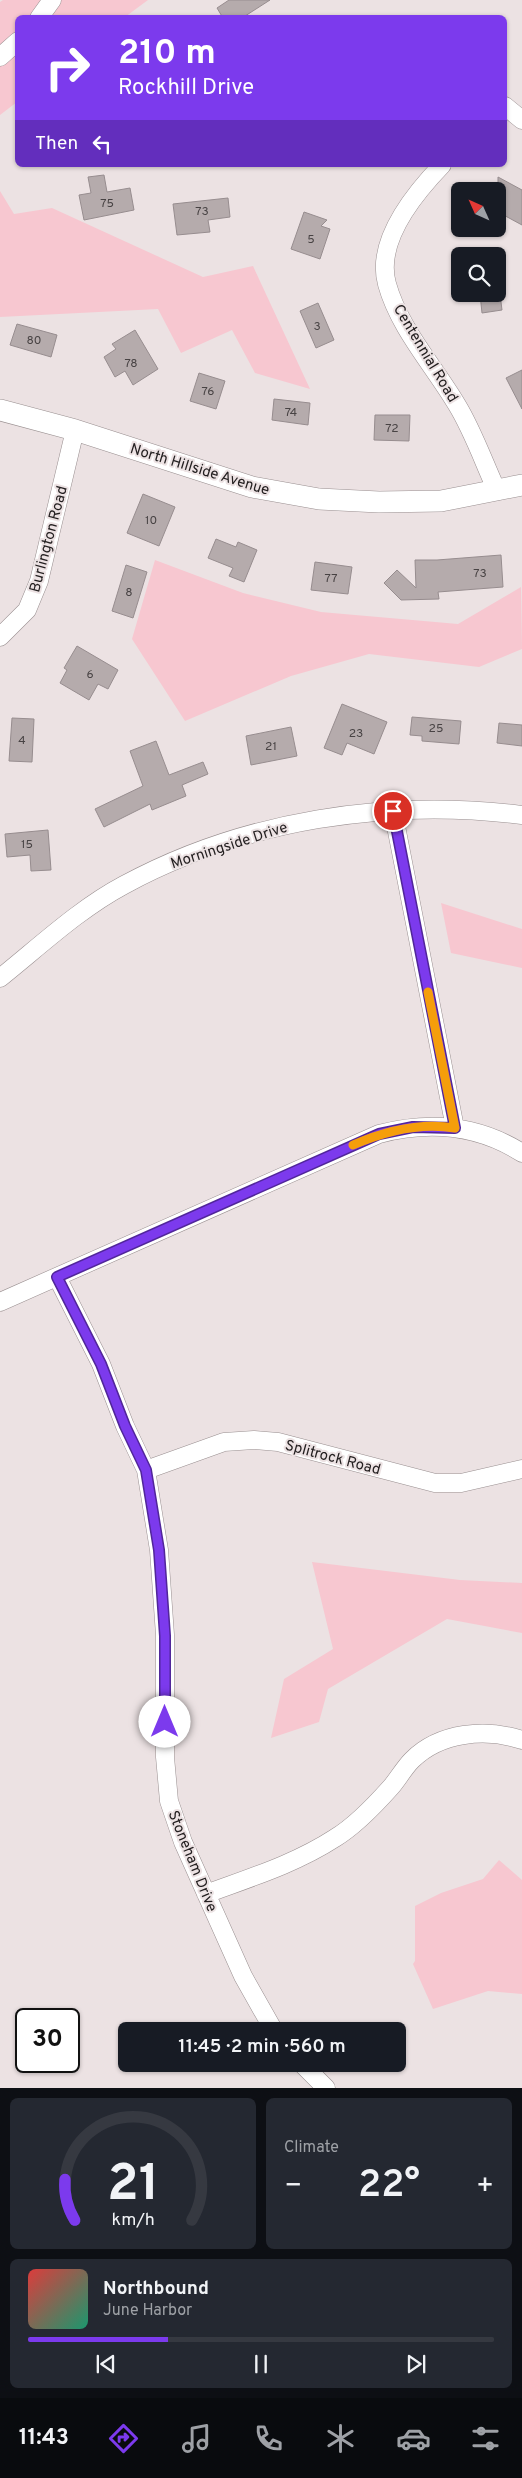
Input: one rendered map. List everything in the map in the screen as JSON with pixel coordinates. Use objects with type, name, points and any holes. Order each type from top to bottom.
[{"type":"street","points":[[41,15],[52,0]]},
{"type":"street","points":[[0,57],[15,44]]},
{"type":"street","points":[[507,108],[522,120]]},
{"type":"street","name":"Centennial Road","points":[[440,167],[423,185],[393,232],[386,255],[386,282],[401,318],[458,407],[497,491]]},
{"type":"street","name":"North Hillside Avenue","points":[[0,410],[75,430],[252,487],[320,499],[379,502],[441,501],[522,485]]},
{"type":"street","name":"Burlington Road","points":[[0,637],[27,610],[39,581],[75,430]]},
{"type":"street","name":"Morningside Drive","points":[[0,978],[69,922],[123,885],[168,864],[232,841],[288,825],[365,812],[481,809],[522,815]]},
{"type":"street","points":[[393,811],[455,1128]]},
{"type":"street","points":[[0,1302],[379,1134],[413,1127],[455,1128],[498,1140],[522,1153]]},
{"type":"street","name":"Stoneham Drive","points":[[57,1277],[101,1364],[125,1426],[146,1470],[159,1550],[165,1636],[165,1757],[169,1801],[183,1842],[243,1976],[269,2022]]},
{"type":"street","name":"Splitrock Road","points":[[146,1470],[224,1442],[254,1440],[278,1442],[435,1483],[461,1482],[494,1477],[522,1469]]},
{"type":"street","points":[[206,1894],[279,1867],[336,1838],[389,1789],[412,1760],[431,1747],[465,1734],[481,1732],[522,1740]]},
{"type":"street","points":[[310,2072],[326,2088]]},
{"type":"shaded area","points":[[3,0],[148,0],[128,15],[15,15],[15,104],[0,115],[0,2]]},
{"type":"shaded area","points":[[0,191],[14,214],[52,208],[203,277],[253,266],[310,389],[255,373],[232,330],[181,353],[158,309],[0,317]]},
{"type":"shaded area","points":[[155,560],[243,593],[321,612],[458,624],[521,587],[522,649],[479,667],[369,654],[291,676],[185,721],[132,639]]},
{"type":"shaded area","points":[[441,903],[522,929],[522,968],[451,953]]},
{"type":"shaded area","points":[[312,1562],[460,1580],[522,1583],[522,1633],[447,1619],[328,1689],[319,1722],[271,1738],[284,1679],[333,1649]]},
{"type":"shaded area","points":[[499,1860],[522,1880],[522,1994],[488,1991],[433,2009],[413,1964],[415,1961],[415,1906],[441,1893],[483,1879]]},
{"type":"building","points":[[229,0],[270,0],[247,15],[221,15],[217,8]]},
{"type":"building","points":[[104,175],[107,192],[130,188],[134,210],[84,220],[79,195],[91,193],[88,177]]},
{"type":"building","points":[[498,177],[522,190],[522,225],[506,216],[506,182],[498,182]]},
{"type":"building","points":[[228,198],[230,217],[208,220],[210,232],[177,235],[173,204]]},
{"type":"building","points":[[304,212],[327,220],[321,226],[330,229],[320,259],[291,249]]},
{"type":"building","points":[[481,302],[501,302],[502,310],[482,313]]},
{"type":"building","points":[[318,303],[334,340],[316,348],[300,311]]},
{"type":"building","points":[[17,324],[57,335],[51,357],[10,345]]},
{"type":"building","points":[[135,330],[158,369],[133,385],[125,371],[115,377],[104,357],[116,349],[112,344]]},
{"type":"building","points":[[522,370],[522,409],[506,378]]},
{"type":"building","points":[[199,373],[225,381],[216,409],[190,401]]},
{"type":"building","points":[[274,399],[310,403],[308,425],[272,420]]},
{"type":"building","points":[[375,415],[410,415],[409,441],[374,440]]},
{"type":"building","points":[[143,494],[175,507],[159,546],[127,533]]},
{"type":"building","points":[[216,539],[236,547],[238,542],[257,550],[244,582],[229,576],[233,568],[208,558]]},
{"type":"building","points":[[501,555],[503,587],[438,592],[439,599],[401,600],[384,583],[397,570],[416,588],[415,560]]},
{"type":"building","points":[[315,562],[352,567],[348,594],[311,590]]},
{"type":"building","points":[[126,565],[147,572],[133,618],[112,611]]},
{"type":"building","points":[[77,646],[118,670],[108,689],[98,684],[89,700],[60,683],[67,670],[64,668]]},
{"type":"building","points":[[342,704],[387,722],[374,754],[347,743],[342,755],[324,748]]},
{"type":"building","points":[[412,717],[461,721],[459,744],[422,741],[422,736],[410,735]]},
{"type":"building","points":[[12,718],[34,719],[32,762],[9,761]]},
{"type":"building","points":[[499,723],[522,725],[522,746],[497,743]]},
{"type":"building","points":[[291,727],[297,756],[251,765],[246,736]]},
{"type":"building","points":[[156,741],[169,775],[203,762],[208,774],[182,785],[186,796],[152,810],[150,804],[104,827],[95,809],[143,786],[130,751]]},
{"type":"building","points":[[48,830],[51,870],[31,871],[30,855],[7,857],[5,834]]},
{"type":"slow traffic","points":[[353,1145],[379,1134],[413,1127],[455,1128],[428,992]]},
{"type":"route","points":[[165,1722],[165,1636],[159,1550],[146,1470],[125,1426],[101,1364],[57,1277],[379,1134],[413,1127],[455,1128],[393,811]]}]
